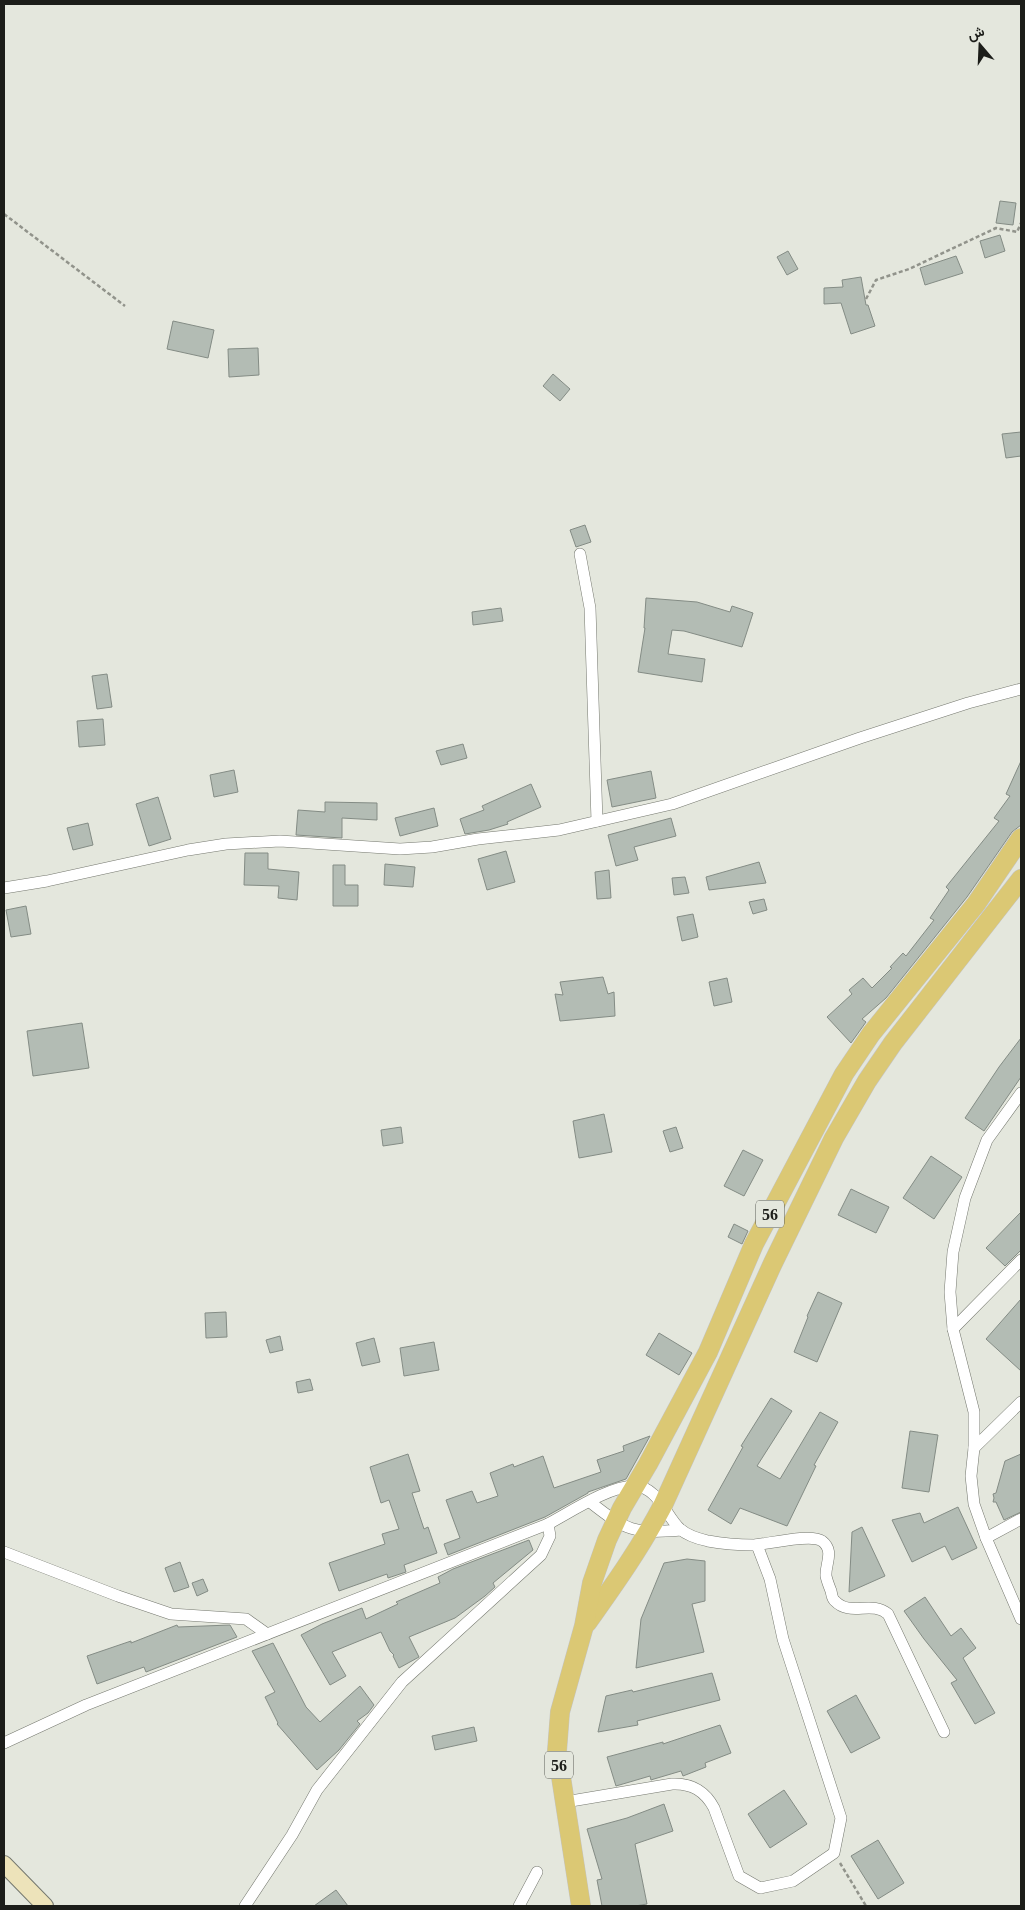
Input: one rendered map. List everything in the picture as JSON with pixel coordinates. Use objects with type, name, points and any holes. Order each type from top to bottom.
[{"type":"main road","name":"56","points":[[581,1906],[557,1751],[560,1712],[584,1626],[592,1583],[616,1522],[708,1352],[754,1244],[844,1074],[871,1034],[976,904],[1021,838]]},
{"type":"main road","name":"56","points":[[584,1626],[628,1565],[649,1532],[663,1505],[773,1263],[834,1138],[893,1043],[1021,879]]},
{"type":"main road","points":[[4,1864],[45,1906]]},
{"type":"street","points":[[580,554],[590,608],[597,821]]},
{"type":"street","points":[[4,888],[47,881],[188,850],[226,844],[280,841],[400,849],[432,848],[478,839],[559,830],[672,804],[860,738],[968,703],[1021,689]]},
{"type":"street","points":[[1021,1093],[987,1140],[965,1198],[953,1252],[950,1292],[953,1329],[974,1412],[974,1448],[971,1476],[974,1504],[986,1538],[1021,1619]]},
{"type":"street","points":[[953,1329],[1021,1260]]},
{"type":"street","points":[[974,1448],[1021,1402]]},
{"type":"street","points":[[4,1742],[86,1705],[548,1524],[604,1494],[635,1486],[651,1492],[681,1530],[695,1538],[722,1544],[757,1544],[794,1539],[817,1539],[822,1541],[830,1556],[826,1575],[833,1600],[844,1608],[874,1607],[883,1609],[888,1614],[944,1732]]},
{"type":"street","points":[[590,1502],[616,1522],[631,1530],[649,1532],[681,1530]]},
{"type":"street","points":[[986,1538],[1021,1519]]},
{"type":"street","points":[[245,1906],[292,1835],[317,1790],[402,1682],[541,1555],[550,1536],[548,1524]]},
{"type":"street","points":[[565,1802],[680,1783],[697,1788],[714,1808],[739,1876],[760,1888],[793,1881],[834,1853],[841,1818],[783,1640],[770,1579],[757,1544]]},
{"type":"street","points":[[4,1552],[118,1596],[171,1614],[246,1619],[267,1634]]},
{"type":"street","points":[[519,1906],[537,1872]]},
{"type":"path","points":[[4,214],[125,306]]},
{"type":"path","points":[[866,298],[876,280],[909,269],[996,228],[1017,232],[1021,223]]},
{"type":"path","points":[[834,1853],[866,1906]]},
{"type":"building","points":[[1000,201],[1016,203],[1013,225],[996,223]]},
{"type":"building","points":[[1000,235],[1005,251],[985,258],[980,241]]},
{"type":"building","points":[[788,251],[798,269],[787,275],[777,257]]},
{"type":"building","points":[[956,256],[963,273],[925,285],[920,268]]},
{"type":"building","points":[[861,277],[866,305],[868,305],[875,326],[851,334],[841,303],[824,304],[824,288],[843,287],[842,280]]},
{"type":"building","points":[[173,321],[214,330],[208,358],[167,349]]},
{"type":"building","points":[[258,348],[259,375],[229,377],[228,349]]},
{"type":"building","points":[[553,374],[570,389],[560,401],[543,386]]},
{"type":"building","points":[[1021,432],[1021,456],[1006,458],[1002,434]]},
{"type":"building","points":[[585,525],[591,542],[576,547],[570,530]]},
{"type":"building","points":[[646,598],[697,602],[730,612],[732,606],[753,613],[742,647],[684,631],[672,630],[668,654],[705,659],[702,682],[638,672],[645,628]]},
{"type":"building","points":[[501,608],[503,621],[473,625],[472,612]]},
{"type":"building","points":[[107,674],[112,707],[97,709],[92,676]]},
{"type":"building","points":[[103,719],[105,745],[79,747],[77,721]]},
{"type":"building","points":[[463,744],[467,758],[441,765],[436,751]]},
{"type":"building","points":[[1021,761],[1021,825],[1012,832],[967,897],[886,998],[862,1019],[866,1022],[851,1043],[827,1017],[852,994],[849,990],[863,978],[872,988],[892,968],[890,967],[903,953],[906,956],[934,920],[930,918],[949,890],[946,887],[999,821],[994,818],[1010,796],[1006,794]]},
{"type":"building","points":[[234,770],[238,792],[214,797],[210,775]]},
{"type":"building","points":[[651,771],[656,798],[612,807],[607,780]]},
{"type":"building","points":[[531,784],[541,807],[507,822],[508,824],[489,830],[465,834],[460,819],[484,810],[482,806]]},
{"type":"building","points":[[158,797],[171,839],[149,846],[136,804]]},
{"type":"building","points":[[325,802],[377,803],[377,820],[342,818],[342,838],[296,835],[298,810],[325,812]]},
{"type":"building","points":[[434,808],[438,826],[400,836],[395,818]]},
{"type":"building","points":[[671,818],[676,836],[634,847],[638,860],[616,866],[608,835]]},
{"type":"building","points":[[88,823],[93,845],[73,850],[67,828]]},
{"type":"building","points":[[506,851],[515,882],[487,890],[478,859]]},
{"type":"building","points":[[245,853],[268,853],[268,869],[299,872],[297,900],[278,898],[279,886],[244,885]]},
{"type":"building","points":[[759,862],[766,883],[709,890],[706,877]]},
{"type":"building","points":[[385,864],[415,867],[413,887],[384,885]]},
{"type":"building","points":[[333,865],[345,865],[345,885],[358,885],[358,906],[333,906]]},
{"type":"building","points":[[609,870],[611,898],[597,899],[595,872]]},
{"type":"building","points":[[685,877],[689,893],[674,895],[672,878]]},
{"type":"building","points":[[764,899],[767,910],[753,914],[749,902]]},
{"type":"building","points":[[26,906],[31,934],[11,937],[6,910]]},
{"type":"building","points":[[693,914],[698,937],[682,941],[677,917]]},
{"type":"building","points":[[603,977],[608,994],[614,992],[615,1016],[560,1021],[555,994],[563,995],[560,982]]},
{"type":"building","points":[[727,978],[732,1002],[714,1006],[709,982]]},
{"type":"building","points":[[82,1023],[89,1068],[33,1076],[27,1031]]},
{"type":"building","points":[[1021,1038],[1021,1077],[984,1131],[965,1118]]},
{"type":"building","points":[[604,1114],[612,1152],[579,1158],[573,1121]]},
{"type":"building","points":[[401,1127],[403,1143],[383,1146],[381,1130]]},
{"type":"building","points":[[676,1127],[683,1148],[670,1152],[663,1131]]},
{"type":"building","points":[[743,1150],[763,1160],[744,1196],[724,1186]]},
{"type":"building","points":[[931,1156],[962,1177],[934,1219],[903,1198]]},
{"type":"building","points":[[851,1189],[889,1207],[876,1233],[838,1215]]},
{"type":"building","points":[[1021,1212],[1021,1250],[1005,1266],[986,1248]]},
{"type":"building","points":[[734,1224],[748,1231],[742,1244],[728,1237]]},
{"type":"building","points":[[818,1292],[842,1303],[817,1362],[794,1352]]},
{"type":"building","points":[[1021,1299],[1021,1371],[986,1339]]},
{"type":"building","points":[[226,1312],[227,1337],[206,1338],[205,1313]]},
{"type":"building","points":[[659,1333],[692,1353],[679,1375],[646,1355]]},
{"type":"building","points":[[280,1336],[283,1350],[270,1353],[266,1340]]},
{"type":"building","points":[[374,1338],[380,1362],[362,1366],[356,1343]]},
{"type":"building","points":[[434,1342],[439,1370],[404,1376],[400,1348]]},
{"type":"building","points":[[310,1379],[313,1390],[298,1393],[296,1382]]},
{"type":"building","points":[[771,1398],[792,1411],[757,1466],[780,1479],[820,1412],[838,1422],[814,1465],[816,1466],[787,1526],[740,1508],[731,1524],[708,1510],[743,1447],[741,1446]]},
{"type":"building","points":[[910,1431],[938,1435],[929,1492],[902,1488]]},
{"type":"building","points":[[650,1436],[626,1479],[588,1492],[545,1517],[448,1555],[444,1544],[460,1538],[446,1500],[472,1491],[477,1503],[498,1496],[490,1473],[513,1464],[514,1467],[543,1456],[554,1488],[601,1472],[597,1460],[624,1451],[623,1446]]},
{"type":"building","points":[[408,1454],[420,1491],[412,1493],[424,1529],[428,1527],[437,1553],[404,1565],[406,1572],[388,1578],[387,1574],[339,1591],[329,1563],[385,1544],[382,1534],[399,1529],[389,1500],[381,1503],[370,1467]]},
{"type":"building","points":[[1021,1454],[1021,1512],[1004,1520],[996,1502],[993,1502],[993,1494],[996,1493],[1005,1461]]},
{"type":"building","points":[[958,1507],[977,1548],[952,1560],[945,1546],[912,1562],[892,1520],[920,1513],[924,1523]]},
{"type":"building","points":[[862,1527],[885,1576],[849,1592],[852,1532]]},
{"type":"building","points":[[529,1540],[533,1550],[493,1583],[495,1587],[485,1596],[455,1618],[409,1637],[419,1657],[399,1668],[381,1632],[332,1652],[346,1676],[330,1685],[301,1635],[322,1624],[362,1608],[366,1619],[398,1604],[396,1602],[440,1583],[438,1577],[453,1569]]},
{"type":"building","points":[[687,1559],[705,1561],[705,1601],[692,1604],[704,1652],[636,1668],[641,1619],[664,1563]]},
{"type":"building","points":[[180,1562],[189,1587],[174,1592],[165,1568]]},
{"type":"building","points":[[203,1579],[208,1591],[197,1596],[192,1583]]},
{"type":"building","points":[[925,1597],[951,1636],[961,1628],[976,1648],[963,1658],[995,1713],[975,1724],[951,1683],[957,1680],[904,1611]]},
{"type":"building","points":[[177,1625],[178,1627],[230,1625],[237,1637],[146,1672],[144,1667],[97,1684],[87,1656],[131,1641],[131,1643]]},
{"type":"building","points":[[273,1643],[306,1707],[320,1722],[360,1686],[374,1705],[368,1713],[357,1721],[360,1724],[339,1750],[317,1770],[277,1724],[265,1697],[275,1692],[252,1651]]},
{"type":"building","points":[[712,1673],[720,1700],[637,1721],[638,1725],[598,1732],[606,1696],[632,1690],[633,1692]]},
{"type":"building","points":[[856,1695],[880,1738],[851,1753],[827,1711]]},
{"type":"building","points":[[720,1725],[731,1753],[705,1763],[706,1767],[683,1776],[681,1771],[651,1780],[650,1776],[616,1786],[607,1757],[663,1742],[663,1744]]},
{"type":"building","points":[[474,1727],[477,1741],[435,1750],[432,1736]]},
{"type":"building","points":[[784,1790],[807,1824],[770,1848],[748,1814]]},
{"type":"building","points":[[664,1804],[673,1831],[635,1844],[647,1904],[602,1906],[597,1880],[602,1879],[587,1829],[627,1818]]},
{"type":"building","points":[[878,1840],[904,1883],[878,1899],[851,1856]]},
{"type":"building","points":[[336,1890],[348,1906],[314,1906]]}]
